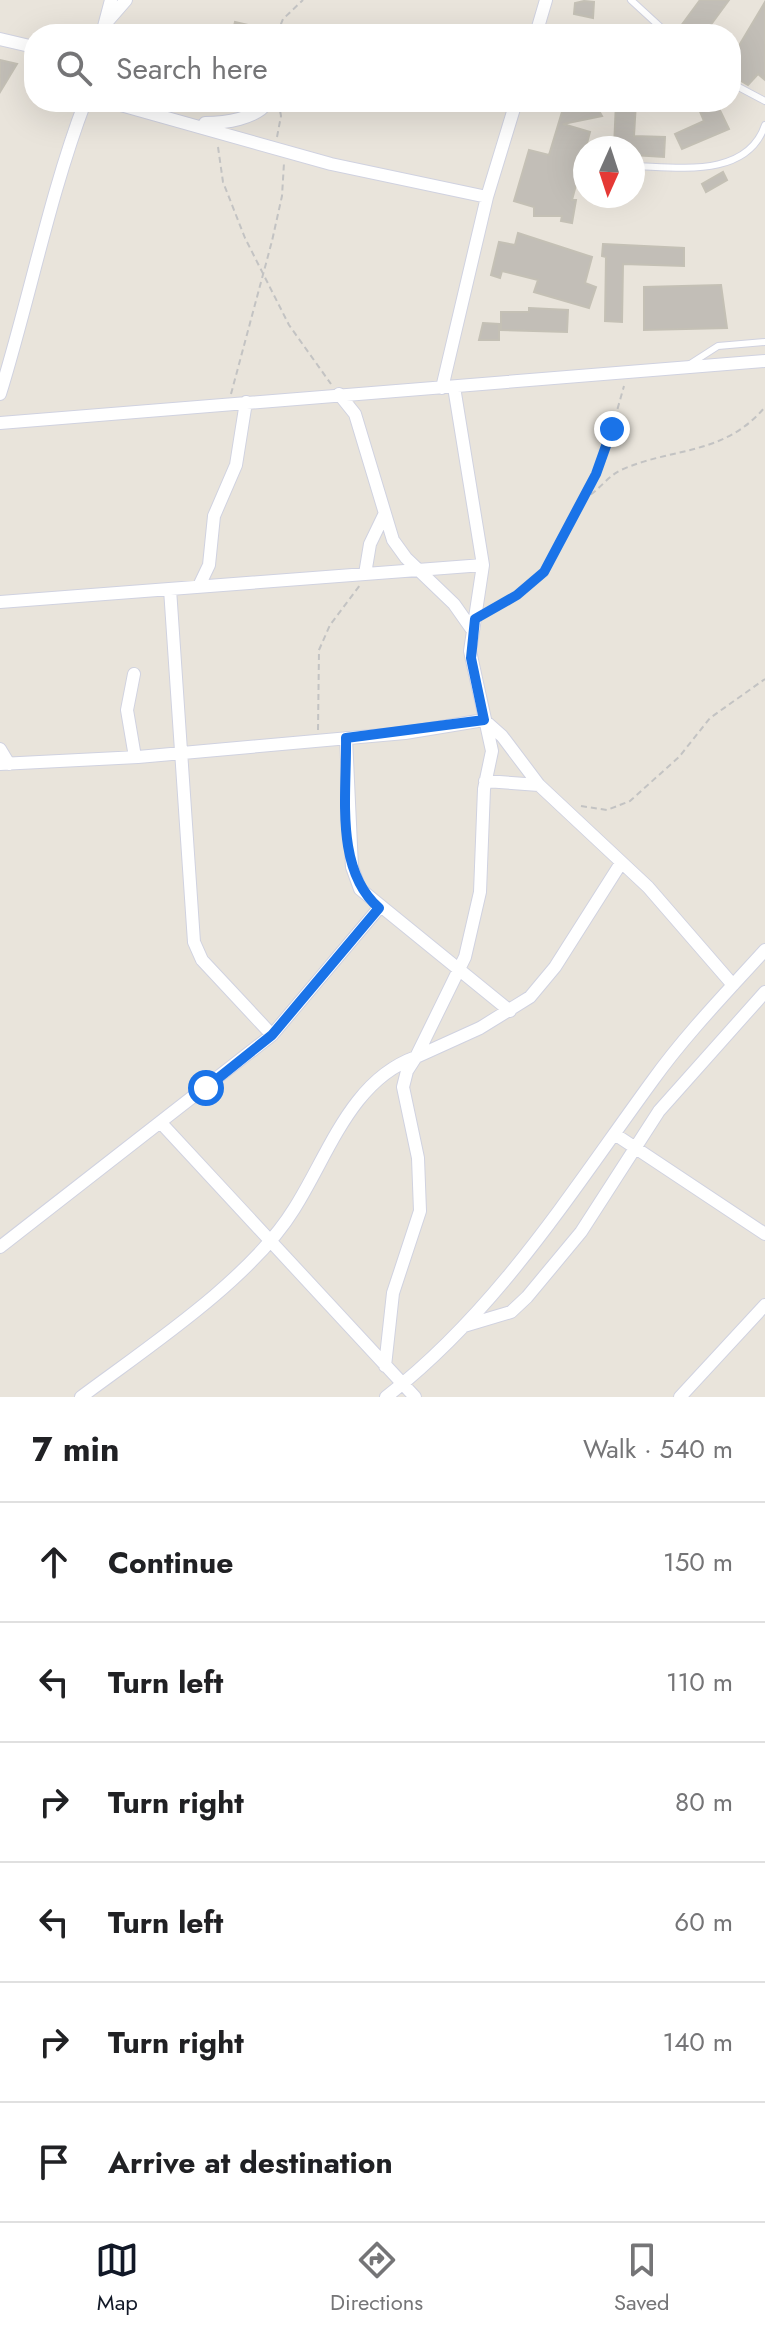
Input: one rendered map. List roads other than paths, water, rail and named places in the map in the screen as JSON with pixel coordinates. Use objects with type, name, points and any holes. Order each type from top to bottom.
[{"type":"street","points":[[105,24],[111,0]]},
{"type":"street","points":[[108,24],[126,0]]},
{"type":"street","points":[[539,24],[546,0]]},
{"type":"street","points":[[0,39],[24,45]]},
{"type":"street","points":[[0,394],[25,315],[58,182],[82,112]]},
{"type":"street","points":[[146,112],[343,167],[487,197]]},
{"type":"street","points":[[193,125],[232,121],[254,112]]},
{"type":"street","points":[[385,1366],[393,1293],[420,1211],[418,1158],[403,1087],[465,957],[480,892],[485,781],[492,740],[484,720],[471,658],[483,565],[448,388],[487,197],[513,112]]},
{"type":"street","points":[[0,423],[765,361]]},
{"type":"street","points":[[339,394],[355,414],[379,484],[384,515],[393,540],[474,625]]},
{"type":"street","points":[[199,586],[209,565],[214,516],[236,465],[246,402]]},
{"type":"street","points":[[365,574],[370,544],[384,515]]},
{"type":"street","points":[[0,602],[483,565]]},
{"type":"street","points":[[170,589],[194,942],[202,960],[272,1035]]},
{"type":"street","points":[[134,674],[127,710],[135,757]]},
{"type":"street","points":[[0,749],[4,764],[135,757],[346,738],[484,720],[502,736],[539,785],[648,887],[733,985]]},
{"type":"street","points":[[346,738],[352,867],[360,889],[379,908],[510,1011]]},
{"type":"street","points":[[485,781],[539,785]]},
{"type":"street","points":[[81,1397],[212,1295],[268,1241],[293,1211],[358,1100],[390,1068],[510,1011],[530,997],[555,967],[621,863]]},
{"type":"street","points":[[0,1247],[162,1124],[272,1035],[379,908]]},
{"type":"street","points":[[386,1397],[464,1326],[521,1265],[654,1078],[765,950]]},
{"type":"street","points":[[464,1326],[511,1312],[527,1297],[581,1232],[634,1148],[682,1081],[765,992]]},
{"type":"street","points":[[162,1124],[415,1397]]},
{"type":"street","points":[[616,1135],[765,1234]]},
{"type":"street","points":[[680,1397],[765,1305]]},
{"type":"lane","points":[[631,0],[657,24]]},
{"type":"lane","points":[[741,88],[765,101]]},
{"type":"lane","points":[[645,167],[702,169],[723,163],[748,149],[765,125]]},
{"type":"lane","points":[[685,367],[718,346],[765,342]]}]
